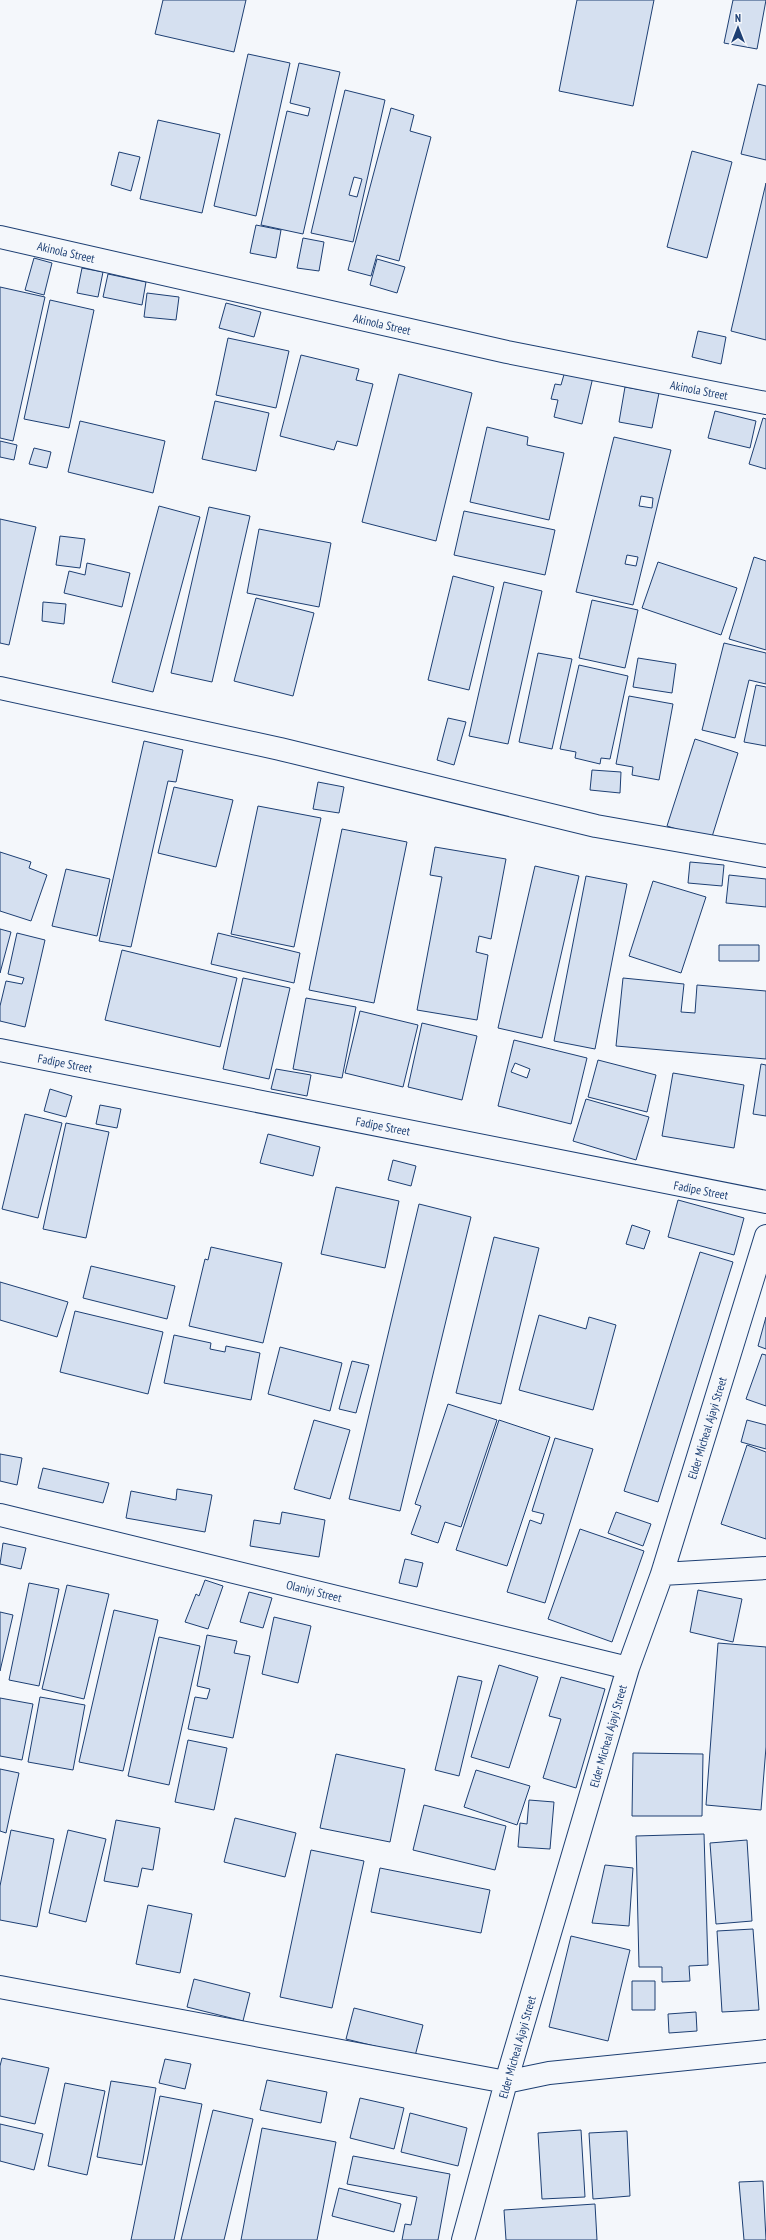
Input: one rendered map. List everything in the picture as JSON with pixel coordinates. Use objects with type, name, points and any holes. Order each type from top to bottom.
[{"type":"street","name":"Akinola Street","points":[[0,237],[507,352],[766,404]]},
{"type":"street","points":[[0,688],[280,748],[596,826],[766,856]]},
{"type":"street","name":"Fadipe Street","points":[[0,1050],[766,1202]]},
{"type":"street","name":"Elder Micheal Ajayi Street","points":[[463,2240],[506,2082],[628,1668],[662,1574],[766,1236]]},
{"type":"street","name":"Olaniyi Street","points":[[0,1515],[628,1668]]},
{"type":"street","points":[[662,1574],[766,1568]]},
{"type":"street","points":[[0,1987],[506,2082],[549,2073],[766,2051]]},
{"type":"building","points":[[163,0],[246,0],[234,52],[155,34]]},
{"type":"building","points":[[577,0],[654,0],[633,106],[559,91]]},
{"type":"building","points":[[733,0],[766,0],[757,49],[724,43]]},
{"type":"building","points":[[248,54],[290,63],[256,216],[214,206]]},
{"type":"building","points":[[299,63],[340,72],[303,234],[261,225],[287,111],[308,116],[310,108],[290,103]]},
{"type":"building","points":[[758,84],[766,86],[766,160],[741,154]]},
{"type":"building","points":[[345,90],[385,100],[353,242],[311,233]],"holes":[[[354,177],[362,179],[357,197],[349,195]]]},
{"type":"building","points":[[391,108],[414,115],[410,131],[431,137],[399,261],[377,255],[371,276],[348,270]]},
{"type":"building","points":[[158,120],[220,134],[202,213],[140,199]]},
{"type":"building","points":[[692,151],[732,162],[707,258],[667,247]]},
{"type":"building","points":[[119,152],[140,157],[131,191],[111,185]]},
{"type":"building","points":[[766,183],[766,340],[731,331]]},
{"type":"building","points":[[256,225],[281,230],[276,258],[250,253]]},
{"type":"building","points":[[303,238],[324,242],[319,271],[297,268]]},
{"type":"building","points":[[34,258],[52,263],[44,295],[25,290]]},
{"type":"building","points":[[377,259],[405,267],[397,293],[370,285]]},
{"type":"building","points":[[82,268],[103,272],[98,297],[77,293]]},
{"type":"building","points":[[108,274],[146,282],[142,305],[103,297]]},
{"type":"building","points":[[0,287],[45,297],[13,441],[0,438]]},
{"type":"building","points":[[147,293],[179,297],[176,320],[144,317]]},
{"type":"building","points":[[50,300],[94,310],[69,428],[24,419]]},
{"type":"building","points":[[226,303],[261,312],[254,337],[219,328]]},
{"type":"building","points":[[698,331],[726,337],[721,364],[692,357]]},
{"type":"building","points":[[228,338],[289,351],[276,408],[216,395]]},
{"type":"building","points":[[301,355],[359,369],[356,380],[373,384],[357,446],[337,441],[334,450],[280,436]]},
{"type":"building","points":[[565,371],[593,377],[582,424],[554,417],[558,400],[551,399],[555,384],[561,385]]},
{"type":"building","points":[[399,374],[472,393],[436,541],[362,522]]},
{"type":"building","points":[[625,387],[659,393],[652,428],[619,422]]},
{"type":"building","points":[[215,401],[269,413],[256,471],[202,459]]},
{"type":"building","points":[[715,411],[756,421],[750,448],[708,438]]},
{"type":"building","points":[[763,418],[766,419],[766,469],[749,464]]},
{"type":"building","points":[[80,421],[165,441],[153,493],[68,472]]},
{"type":"building","points":[[487,427],[528,437],[527,445],[564,453],[549,520],[470,502]]},
{"type":"building","points":[[614,437],[671,450],[633,605],[576,592]],"holes":[[[641,496],[653,498],[652,508],[639,506]],[[627,555],[638,557],[636,566],[625,564]]]},
{"type":"building","points":[[0,441],[17,445],[14,460],[0,457]]},
{"type":"building","points":[[34,448],[51,452],[47,468],[29,464]]},
{"type":"building","points":[[159,506],[200,517],[153,692],[112,682]]},
{"type":"building","points":[[209,507],[250,516],[212,682],[171,673]]},
{"type":"building","points":[[464,511],[555,530],[545,575],[454,555]]},
{"type":"building","points":[[0,519],[36,527],[9,645],[0,643]]},
{"type":"building","points":[[259,529],[331,543],[319,607],[247,593]]},
{"type":"building","points":[[60,536],[85,539],[80,568],[56,565]]},
{"type":"building","points":[[754,557],[766,561],[766,650],[729,639]]},
{"type":"building","points":[[658,562],[737,588],[721,635],[642,608]]},
{"type":"building","points":[[87,563],[130,573],[122,607],[64,593],[69,571],[85,575]]},
{"type":"building","points":[[453,576],[494,587],[469,690],[428,680]]},
{"type":"building","points":[[504,582],[542,591],[508,744],[469,736]]},
{"type":"building","points":[[256,598],[314,613],[293,696],[234,681]]},
{"type":"building","points":[[592,600],[638,610],[625,668],[579,658]]},
{"type":"building","points":[[43,602],[66,604],[64,624],[42,621]]},
{"type":"building","points":[[724,643],[766,653],[766,684],[749,680],[735,738],[702,730]]},
{"type":"building","points":[[538,653],[572,659],[552,749],[519,742]]},
{"type":"building","points":[[638,658],[676,664],[672,693],[633,687]]},
{"type":"building","points":[[579,665],[628,676],[610,759],[601,758],[600,764],[575,758],[576,752],[560,749]]},
{"type":"building","points":[[756,685],[766,687],[766,746],[744,742]]},
{"type":"building","points":[[629,696],[673,704],[659,780],[632,775],[633,767],[616,764]]},
{"type":"building","points":[[448,718],[466,722],[454,765],[437,760]]},
{"type":"building","points":[[695,739],[738,753],[711,840],[667,826]]},
{"type":"building","points":[[144,741],[183,750],[176,782],[168,781],[131,947],[99,941]]},
{"type":"building","points":[[592,770],[621,772],[620,793],[590,790]]},
{"type":"building","points":[[318,782],[344,787],[339,813],[313,809]]},
{"type":"building","points":[[174,787],[233,800],[216,867],[158,853]]},
{"type":"building","points":[[258,806],[321,818],[294,947],[231,934]]},
{"type":"building","points":[[342,829],[407,842],[374,1003],[309,990]]},
{"type":"building","points":[[435,847],[506,859],[491,939],[479,936],[476,952],[488,955],[477,1020],[417,1010],[442,877],[430,875]]},
{"type":"building","points":[[0,852],[31,862],[29,868],[47,875],[31,921],[0,911]]},
{"type":"building","points":[[690,862],[724,865],[722,886],[688,883]]},
{"type":"building","points":[[535,866],[579,876],[542,1038],[498,1028]]},
{"type":"building","points":[[66,869],[110,879],[97,936],[52,926]]},
{"type":"building","points":[[729,875],[766,879],[766,907],[726,903]]},
{"type":"building","points":[[586,876],[627,884],[595,1049],[554,1041]]},
{"type":"building","points":[[653,881],[706,897],[681,973],[629,956]]},
{"type":"building","points":[[0,929],[11,932],[0,973]]},
{"type":"building","points":[[17,933],[45,940],[25,1027],[0,1021],[0,1006],[6,981],[22,984],[24,978],[8,974]]},
{"type":"building","points":[[218,933],[300,953],[294,983],[211,964]]},
{"type":"building","points":[[719,945],[759,945],[759,961],[719,961]]},
{"type":"building","points":[[122,950],[237,978],[220,1047],[105,1020]]},
{"type":"building","points":[[243,978],[290,988],[269,1079],[223,1069]]},
{"type":"building","points":[[623,978],[684,984],[681,1012],[695,1013],[697,985],[766,991],[766,1059],[616,1046]]},
{"type":"building","points":[[306,998],[356,1007],[342,1078],[293,1069]]},
{"type":"building","points":[[360,1011],[418,1025],[403,1087],[345,1073]]},
{"type":"building","points":[[422,1023],[477,1036],[462,1100],[408,1087]]},
{"type":"building","points":[[514,1040],[587,1058],[571,1124],[498,1106]],"holes":[[[515,1063],[530,1069],[527,1078],[511,1072]]]},
{"type":"building","points":[[598,1060],[656,1075],[647,1112],[588,1097]]},
{"type":"building","points":[[761,1064],[766,1065],[766,1116],[753,1114]]},
{"type":"building","points":[[276,1069],[311,1075],[307,1096],[271,1089]]},
{"type":"building","points":[[673,1073],[744,1085],[734,1148],[662,1136]]},
{"type":"building","points":[[50,1089],[72,1096],[66,1117],[44,1111]]},
{"type":"building","points":[[586,1099],[649,1117],[636,1160],[573,1141]]},
{"type":"building","points":[[100,1105],[121,1109],[117,1128],[96,1124]]},
{"type":"building","points":[[25,1114],[62,1123],[38,1218],[2,1209]]},
{"type":"building","points":[[66,1123],[109,1132],[86,1238],[43,1229]]},
{"type":"building","points":[[268,1134],[320,1147],[313,1176],[260,1163]]},
{"type":"building","points":[[393,1160],[416,1166],[411,1186],[388,1180]]},
{"type":"building","points":[[336,1187],[399,1201],[385,1268],[321,1254]]},
{"type":"building","points":[[678,1200],[744,1218],[734,1255],[668,1237]]},
{"type":"building","points":[[419,1204],[471,1217],[400,1511],[349,1499]]},
{"type":"building","points":[[632,1225],[650,1231],[644,1249],[626,1244]]},
{"type":"building","points":[[494,1237],[539,1248],[501,1404],[456,1393]]},
{"type":"building","points":[[211,1247],[282,1263],[263,1343],[189,1326],[205,1259],[208,1260]]},
{"type":"building","points":[[700,1252],[733,1262],[658,1502],[624,1491]]},
{"type":"building","points":[[91,1266],[175,1286],[167,1319],[83,1298]]},
{"type":"building","points":[[0,1282],[68,1302],[57,1337],[0,1320]]},
{"type":"building","points":[[75,1311],[163,1332],[148,1394],[60,1372]]},
{"type":"building","points":[[539,1315],[586,1329],[589,1317],[616,1325],[593,1410],[519,1390]]},
{"type":"building","points":[[766,1317],[766,1349],[758,1346]]},
{"type":"building","points":[[174,1335],[211,1343],[210,1349],[225,1352],[226,1346],[260,1353],[251,1400],[164,1383]]},
{"type":"building","points":[[280,1347],[342,1363],[330,1411],[268,1394]]},
{"type":"building","points":[[762,1354],[766,1355],[766,1406],[746,1399]]},
{"type":"building","points":[[352,1361],[369,1365],[356,1413],[339,1409]]},
{"type":"building","points":[[448,1404],[497,1420],[461,1527],[445,1522],[438,1543],[411,1534],[421,1506],[415,1504]]},
{"type":"building","points":[[314,1420],[350,1430],[330,1499],[294,1489]]},
{"type":"building","points":[[499,1420],[550,1437],[507,1566],[456,1550]]},
{"type":"building","points":[[747,1420],[766,1425],[766,1449],[741,1442]]},
{"type":"building","points":[[555,1438],[593,1449],[545,1603],[507,1592],[530,1520],[541,1524],[544,1514],[532,1511]]},
{"type":"building","points":[[747,1445],[766,1452],[766,1539],[721,1524]]},
{"type":"building","points":[[0,1454],[22,1458],[17,1485],[0,1481]]},
{"type":"building","points":[[43,1468],[109,1483],[103,1503],[38,1488]]},
{"type":"building","points":[[177,1489],[212,1495],[205,1532],[126,1518],[131,1491],[176,1500]]},
{"type":"building","points":[[282,1512],[325,1520],[319,1557],[250,1546],[254,1520],[280,1524]]},
{"type":"building","points":[[616,1512],[651,1524],[643,1546],[608,1533]]},
{"type":"building","points":[[580,1529],[644,1551],[612,1642],[548,1619]]},
{"type":"building","points":[[3,1543],[26,1548],[21,1569],[0,1564]]},
{"type":"building","points":[[405,1559],[423,1563],[417,1587],[399,1583]]},
{"type":"building","points":[[205,1580],[223,1586],[208,1629],[185,1622],[196,1594],[199,1596]]},
{"type":"building","points":[[29,1583],[59,1589],[39,1686],[9,1680]]},
{"type":"building","points":[[67,1585],[109,1594],[84,1699],[42,1689]]},
{"type":"building","points":[[698,1590],[742,1599],[733,1642],[690,1632]]},
{"type":"building","points":[[249,1592],[272,1598],[263,1628],[240,1622]]},
{"type":"building","points":[[114,1610],[158,1620],[123,1771],[79,1762]]},
{"type":"building","points":[[0,1612],[13,1615],[0,1671]]},
{"type":"building","points":[[274,1617],[311,1626],[298,1683],[262,1674]]},
{"type":"building","points":[[207,1635],[237,1641],[234,1653],[250,1656],[233,1738],[188,1729],[195,1697],[207,1699],[210,1689],[197,1686]]},
{"type":"building","points":[[159,1637],[200,1646],[169,1785],[128,1776]]},
{"type":"building","points":[[718,1643],[766,1647],[766,1747],[761,1810],[706,1805]]},
{"type":"building","points":[[499,1665],[538,1677],[509,1768],[471,1757]]},
{"type":"building","points":[[458,1676],[482,1681],[459,1776],[435,1770]]},
{"type":"building","points":[[561,1677],[605,1689],[576,1788],[543,1778],[561,1719],[549,1716]]},
{"type":"building","points":[[40,1697],[85,1705],[73,1770],[28,1762]]},
{"type":"building","points":[[0,1698],[33,1704],[22,1760],[0,1756]]},
{"type":"building","points":[[188,1740],[227,1748],[214,1810],[175,1802]]},
{"type":"building","points":[[633,1753],[703,1754],[702,1816],[632,1816]]},
{"type":"building","points":[[336,1754],[405,1769],[390,1842],[320,1828]]},
{"type":"building","points":[[0,1769],[19,1773],[6,1833],[0,1831]]},
{"type":"building","points":[[476,1770],[530,1786],[517,1825],[464,1807]]},
{"type":"building","points":[[529,1800],[554,1802],[550,1849],[518,1847],[520,1823],[527,1824]]},
{"type":"building","points":[[424,1805],[506,1826],[495,1870],[413,1850]]},
{"type":"building","points":[[235,1818],[296,1833],[285,1877],[224,1862]]},
{"type":"building","points":[[116,1820],[160,1828],[153,1870],[142,1868],[138,1887],[104,1881]]},
{"type":"building","points":[[11,1830],[54,1839],[37,1927],[0,1920],[0,1886]]},
{"type":"building","points":[[68,1830],[106,1839],[86,1922],[49,1913]]},
{"type":"building","points":[[704,1834],[708,1965],[689,1966],[690,1981],[662,1982],[662,1967],[639,1967],[636,1836]]},
{"type":"building","points":[[747,1840],[752,1921],[716,1924],[710,1843]]},
{"type":"building","points":[[311,1850],[364,1861],[332,2008],[280,1997]]},
{"type":"building","points":[[605,1865],[633,1868],[629,1926],[592,1923]]},
{"type":"building","points":[[380,1868],[490,1890],[481,1933],[371,1912]]},
{"type":"building","points":[[148,1905],[192,1914],[180,1973],[136,1964]]},
{"type":"building","points":[[753,1929],[759,2010],[722,2012],[717,1931]]},
{"type":"building","points":[[571,1936],[630,1950],[608,2041],[549,2027]]},
{"type":"building","points":[[194,1979],[250,1993],[243,2021],[187,2007]]},
{"type":"building","points":[[632,1981],[655,1981],[655,2010],[632,2010]]},
{"type":"building","points":[[354,2008],[423,2025],[415,2056],[346,2039]]},
{"type":"building","points":[[696,2012],[697,2031],[669,2033],[668,2014]]},
{"type":"building","points":[[2,2058],[49,2068],[35,2124],[0,2116],[0,2066]]},
{"type":"building","points":[[165,2059],[191,2064],[185,2089],[159,2083]]},
{"type":"building","points":[[267,2080],[327,2092],[321,2123],[260,2110]]},
{"type":"building","points":[[111,2081],[156,2088],[142,2165],[97,2157]]},
{"type":"building","points":[[65,2083],[105,2091],[87,2175],[48,2166]]},
{"type":"building","points":[[160,2096],[202,2104],[174,2240],[131,2240]]},
{"type":"building","points":[[360,2098],[404,2108],[394,2149],[350,2138]]},
{"type":"building","points":[[213,2110],[253,2119],[224,2240],[181,2240]]},
{"type":"building","points":[[410,2113],[467,2128],[458,2166],[401,2152]]},
{"type":"building","points":[[0,2124],[43,2134],[34,2170],[0,2161]]},
{"type":"building","points":[[262,2128],[336,2142],[317,2240],[241,2240]]},
{"type":"building","points":[[581,2130],[585,2197],[542,2199],[538,2133]]},
{"type":"building","points":[[627,2131],[630,2196],[593,2199],[589,2133]]},
{"type":"building","points":[[353,2156],[450,2174],[438,2240],[402,2240],[405,2224],[411,2225],[417,2197],[347,2184]]},
{"type":"building","points":[[763,2181],[766,2240],[744,2240],[739,2182]]},
{"type":"building","points":[[339,2188],[401,2204],[394,2232],[332,2216]]},
{"type":"building","points":[[595,2204],[597,2240],[506,2240],[504,2210]]}]
